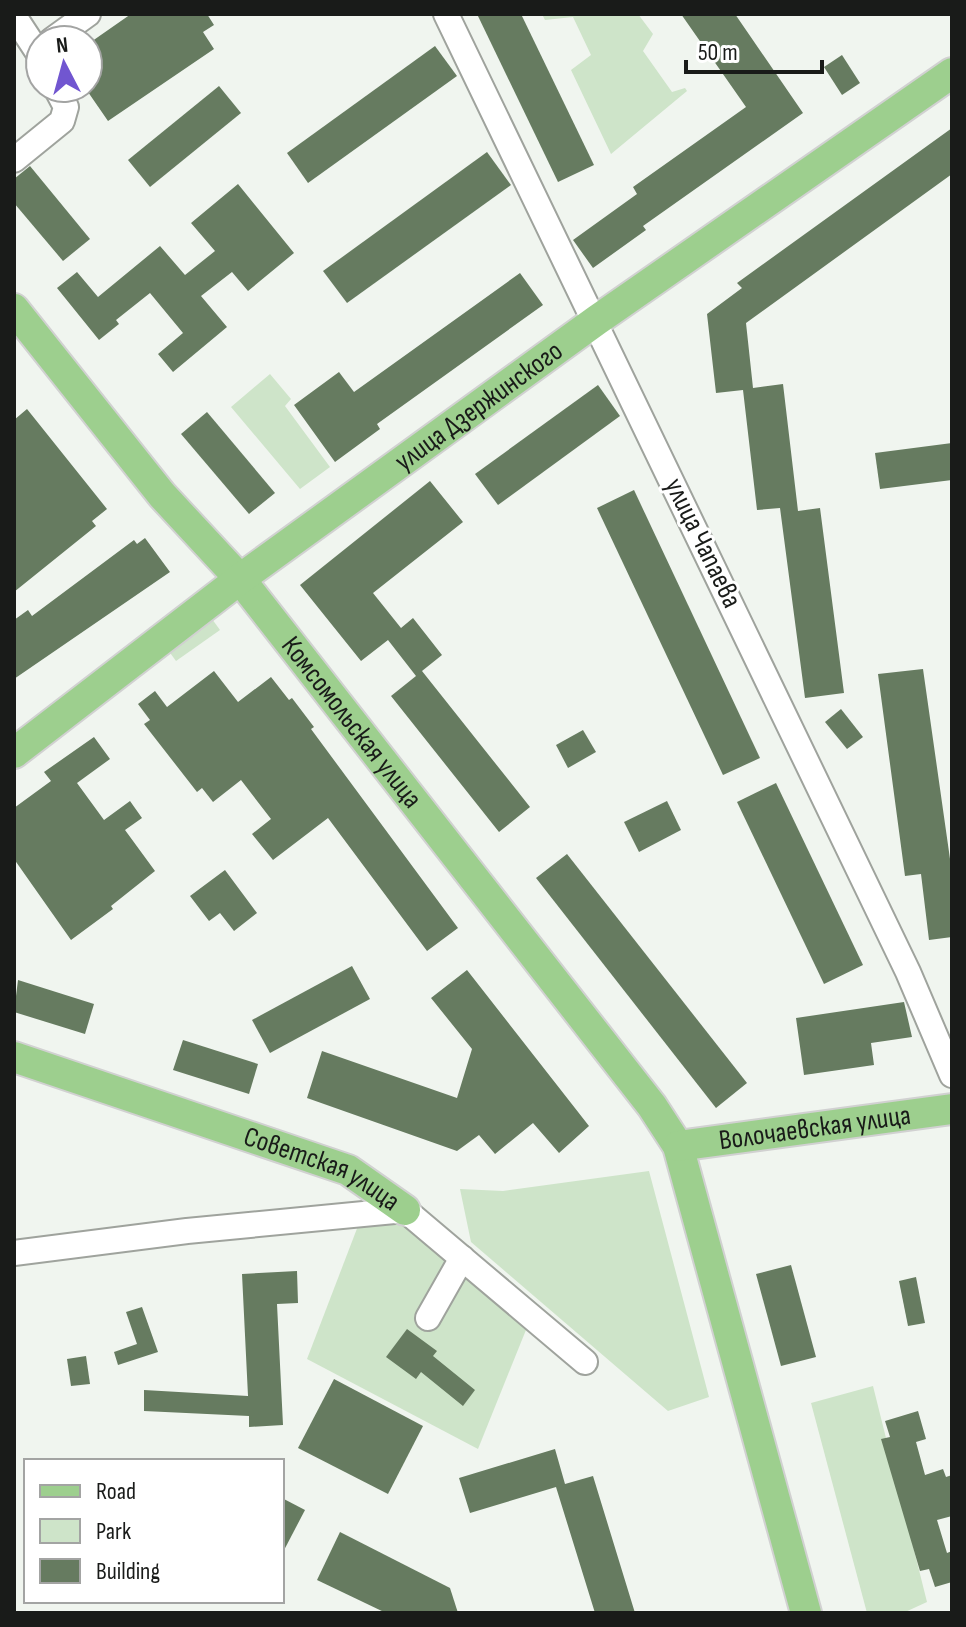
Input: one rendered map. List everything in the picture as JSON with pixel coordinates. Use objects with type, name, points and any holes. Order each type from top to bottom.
[{"type":"main road","name":"улица Дзержинского","points":[[14,753],[240,579],[597,320],[952,73]]},
{"type":"main road","name":"Комсомольская улица","points":[[14,309],[162,495],[240,579],[652,1106],[678,1146]]},
{"type":"main road","name":"Советская улица","points":[[14,1057],[348,1170],[405,1210]]},
{"type":"main road","name":"Волочаевская улица","points":[[678,1146],[952,1109]]},
{"type":"main road","points":[[678,1146],[806,1613]]},
{"type":"street","name":"улица Чапаева","points":[[446,14],[548,229],[597,320],[908,972],[952,1075]]},
{"type":"street","points":[[14,160],[62,121],[64,104]]},
{"type":"street","points":[[14,1253],[187,1231],[405,1210]]},
{"type":"street","name":"Советская улица","points":[[405,1210],[585,1362]]},
{"type":"street","points":[[428,1318],[462,1258]]},
{"type":"green space","points":[[542,14],[638,14],[653,34],[643,51],[672,92],[685,88],[687,91],[611,154],[571,70],[591,55],[573,17],[545,20]]},
{"type":"green space","points":[[270,374],[291,399],[285,406],[330,467],[300,489],[231,407]]},
{"type":"green space","points":[[212,619],[220,630],[176,661],[168,650]]},
{"type":"green space","points":[[649,1171],[709,1397],[668,1411],[471,1242],[460,1189],[503,1191]]},
{"type":"green space","points":[[371,1192],[530,1320],[478,1449],[307,1359]]},
{"type":"green space","points":[[873,1386],[927,1602],[903,1613],[867,1613],[811,1403]]},
{"type":"building","points":[[131,14],[207,14],[214,25],[203,32],[214,49],[108,121],[96,104],[104,104],[104,33]]},
{"type":"building","points":[[477,14],[521,14],[594,165],[558,182]]},
{"type":"building","points":[[681,14],[735,14],[803,113],[643,226],[646,230],[593,268],[573,240],[637,194],[633,187],[746,107]]},
{"type":"building","points":[[435,46],[457,76],[308,183],[287,153]]},
{"type":"building","points":[[842,55],[860,83],[842,95],[824,67]]},
{"type":"building","points":[[219,86],[241,113],[150,187],[128,160]]},
{"type":"building","points":[[952,128],[952,174],[746,323],[753,388],[783,384],[798,511],[820,508],[844,693],[805,698],[780,508],[757,510],[743,390],[716,393],[707,314],[742,288],[737,283]]},
{"type":"building","points":[[487,152],[511,185],[347,303],[323,271]]},
{"type":"building","points":[[30,166],[90,239],[63,261],[14,203],[14,179]]},
{"type":"building","points":[[238,184],[294,253],[248,291],[232,272],[201,296],[227,327],[173,372],[158,354],[183,333],[150,293],[116,320],[119,324],[99,340],[57,288],[77,272],[98,297],[160,246],[185,275],[215,251],[191,223]]},
{"type":"building","points":[[520,273],[543,305],[377,424],[380,429],[335,462],[294,405],[339,372],[354,392]]},
{"type":"building","points":[[598,385],[620,416],[498,505],[475,474]]},
{"type":"building","points":[[27,409],[107,509],[92,521],[96,526],[14,592],[14,420]]},
{"type":"building","points":[[207,412],[275,493],[249,514],[181,434]]},
{"type":"building","points":[[952,443],[952,480],[880,489],[875,453]]},
{"type":"building","points":[[430,481],[463,522],[373,593],[401,628],[413,618],[442,655],[422,671],[530,807],[499,832],[391,696],[416,676],[388,640],[361,661],[300,585]]},
{"type":"building","points":[[634,490],[760,758],[723,775],[597,508]]},
{"type":"building","points":[[145,538],[170,572],[14,679],[14,620],[28,610],[32,616],[134,540],[137,544]]},
{"type":"building","points":[[923,669],[952,873],[952,937],[929,940],[921,874],[905,876],[878,674]]},
{"type":"building","points":[[214,671],[238,702],[271,677],[289,700],[292,698],[314,727],[311,729],[458,928],[427,951],[328,818],[273,860],[252,834],[271,819],[241,780],[213,802],[202,788],[197,792],[144,724],[150,720],[138,704],[155,691],[167,707]]},
{"type":"building","points":[[841,709],[863,737],[847,749],[825,722]]},
{"type":"building","points":[[583,730],[596,752],[568,768],[556,745]]},
{"type":"building","points":[[94,737],[110,759],[77,783],[104,820],[130,801],[142,818],[125,830],[155,871],[111,906],[113,909],[71,940],[14,859],[14,808],[51,781],[44,772]]},
{"type":"building","points":[[776,783],[863,965],[824,984],[737,802]]},
{"type":"building","points":[[667,801],[681,830],[639,852],[624,822]]},
{"type":"building","points":[[567,854],[747,1083],[716,1108],[536,878]]},
{"type":"building","points":[[225,870],[257,913],[234,931],[220,913],[209,921],[190,896]]},
{"type":"building","points":[[352,966],[370,999],[270,1053],[252,1020]]},
{"type":"building","points":[[467,970],[589,1126],[559,1153],[533,1123],[495,1154],[479,1135],[457,1151],[307,1098],[322,1051],[457,1098],[472,1049],[431,998]]},
{"type":"building","points":[[18,980],[94,1004],[85,1034],[14,1012]]},
{"type":"building","points":[[904,1002],[912,1037],[871,1043],[874,1065],[804,1075],[796,1018]]},
{"type":"building","points":[[183,1040],[258,1064],[249,1094],[173,1070]]},
{"type":"building","points":[[791,1265],[816,1357],[781,1366],[756,1274]]},
{"type":"building","points":[[297,1271],[298,1303],[277,1304],[283,1425],[249,1427],[249,1416],[144,1411],[144,1390],[248,1396],[242,1274]]},
{"type":"building","points":[[916,1277],[925,1323],[908,1326],[899,1281]]},
{"type":"building","points":[[142,1307],[158,1352],[118,1365],[114,1352],[137,1344],[126,1312]]},
{"type":"building","points":[[407,1329],[437,1351],[433,1356],[475,1390],[463,1406],[421,1372],[416,1379],[386,1357]]},
{"type":"building","points":[[86,1356],[90,1384],[71,1386],[67,1359]]},
{"type":"building","points":[[334,1379],[423,1426],[388,1494],[298,1448]]},
{"type":"building","points":[[918,1411],[926,1439],[916,1442],[925,1475],[943,1469],[946,1477],[952,1475],[952,1516],[937,1520],[947,1553],[952,1551],[952,1582],[935,1587],[929,1569],[920,1571],[881,1439],[890,1437],[885,1421]]},
{"type":"building","points":[[555,1449],[565,1484],[593,1476],[635,1613],[595,1613],[556,1487],[470,1513],[459,1478]]},
{"type":"building","points":[[284,1499],[305,1510],[284,1550]]},
{"type":"building","points":[[340,1532],[450,1588],[458,1613],[386,1613],[317,1580]]}]
